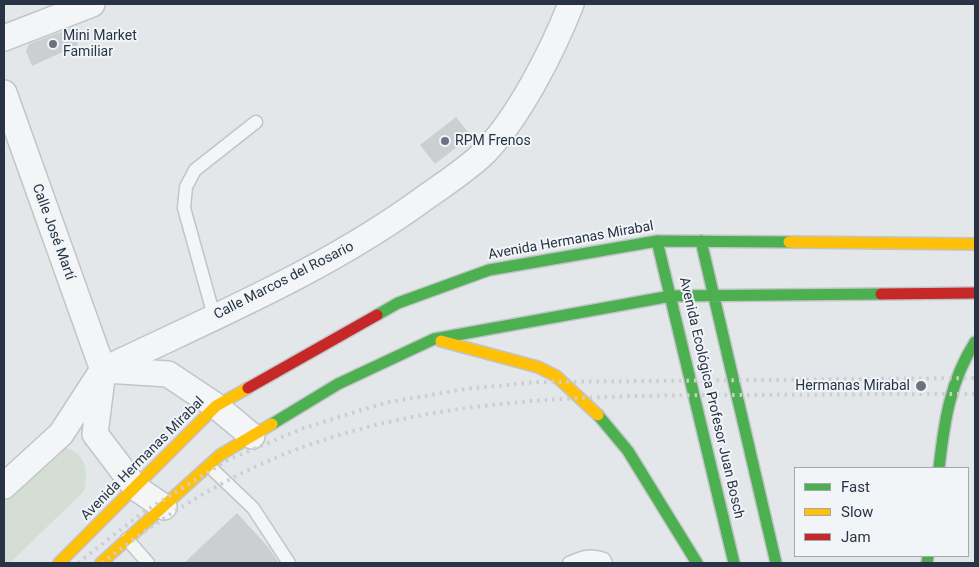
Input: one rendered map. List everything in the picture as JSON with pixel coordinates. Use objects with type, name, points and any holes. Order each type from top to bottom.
[{"type":"main road","name":"Avenida Hermanas Mirabal","points":[[59,563],[216,406],[398,303],[489,270],[657,241],[975,244]]},
{"type":"main road","name":"Avenida Ecológica Profesor Juan Bosch","points":[[657,241],[734,563]]},
{"type":"main road","name":"Avenida Ecológica Profesor Juan Bosch","points":[[701,241],[776,563]]},
{"type":"main road","points":[[102,563],[220,455],[338,384],[434,339],[671,296],[975,293]]},
{"type":"main road","points":[[434,339],[538,367],[556,376],[595,411],[628,451],[697,563]]},
{"type":"main road","points":[[939,467],[952,385],[962,360],[975,342]]},
{"type":"street","points":[[4,38],[92,4]]},
{"type":"street","name":"Calle Marcos del Rosario","points":[[103,370],[319,266],[389,224],[486,151],[523,100],[560,32],[570,4]]},
{"type":"street","name":"Calle José Martí","points":[[4,93],[103,370]]},
{"type":"street","points":[[103,370],[168,374],[216,406],[252,436]]},
{"type":"street","points":[[4,486],[61,434],[103,370]]},
{"type":"street","points":[[103,370],[95,434],[136,488],[164,507]]},
{"type":"lane","points":[[214,316],[184,208],[186,187],[195,170],[256,122]]},
{"type":"lane","points":[[208,466],[253,508],[289,563]]},
{"type":"lane","points":[[127,539],[148,563]]},
{"type":"lane","points":[[569,563],[583,556],[594,556],[604,559],[606,563]]},
{"type":"shaded area","points":[[58,446],[74,452],[83,461],[86,474],[84,491],[10,563],[4,563],[4,492]]},
{"type":"building","name":"Mini Market Familiar","points":[[71,28],[78,45],[32,66],[26,51],[29,44]]},
{"type":"building","name":"RPM Frenos","points":[[456,117],[471,136],[435,164],[420,145]]},
{"type":"building","points":[[237,513],[269,548],[279,563],[184,563]]},
{"type":"railway","points":[[78,563],[142,513],[228,460],[301,429],[384,403],[465,389],[536,382],[975,378]]},
{"type":"railway","points":[[102,563],[173,512],[249,469],[303,447],[353,431],[404,419],[506,403],[558,399],[714,395],[975,394]]},
{"type":"traffic: fast","points":[[657,241],[734,563]]},
{"type":"traffic: fast","points":[[377,315],[398,303],[489,270],[657,241],[789,242]]},
{"type":"traffic: fast","points":[[701,241],[776,563]]},
{"type":"traffic: fast","points":[[272,424],[338,384],[434,339],[671,296],[881,294]]},
{"type":"traffic: fast","points":[[939,467],[943,435],[954,387],[966,357],[975,342]]},
{"type":"traffic: fast","points":[[598,415],[628,451],[697,563]]},
{"type":"traffic: fast","points":[[927,563],[928,557]]},
{"type":"traffic: slow","points":[[789,242],[975,244]]},
{"type":"traffic: slow","points":[[441,341],[538,367],[556,376],[598,415]]},
{"type":"traffic: slow","points":[[59,563],[216,406],[248,388]]},
{"type":"traffic: slow","points":[[101,563],[220,455],[272,424]]},
{"type":"traffic: jam","points":[[881,294],[975,293]]},
{"type":"traffic: jam","points":[[248,388],[377,315]]},
{"type":"place","name":"Mini Market Familiar","points":[[53,44]]},
{"type":"place","name":"RPM Frenos","points":[[445,141]]},
{"type":"place","name":"Hermanas Mirabal","points":[[921,386]]}]
